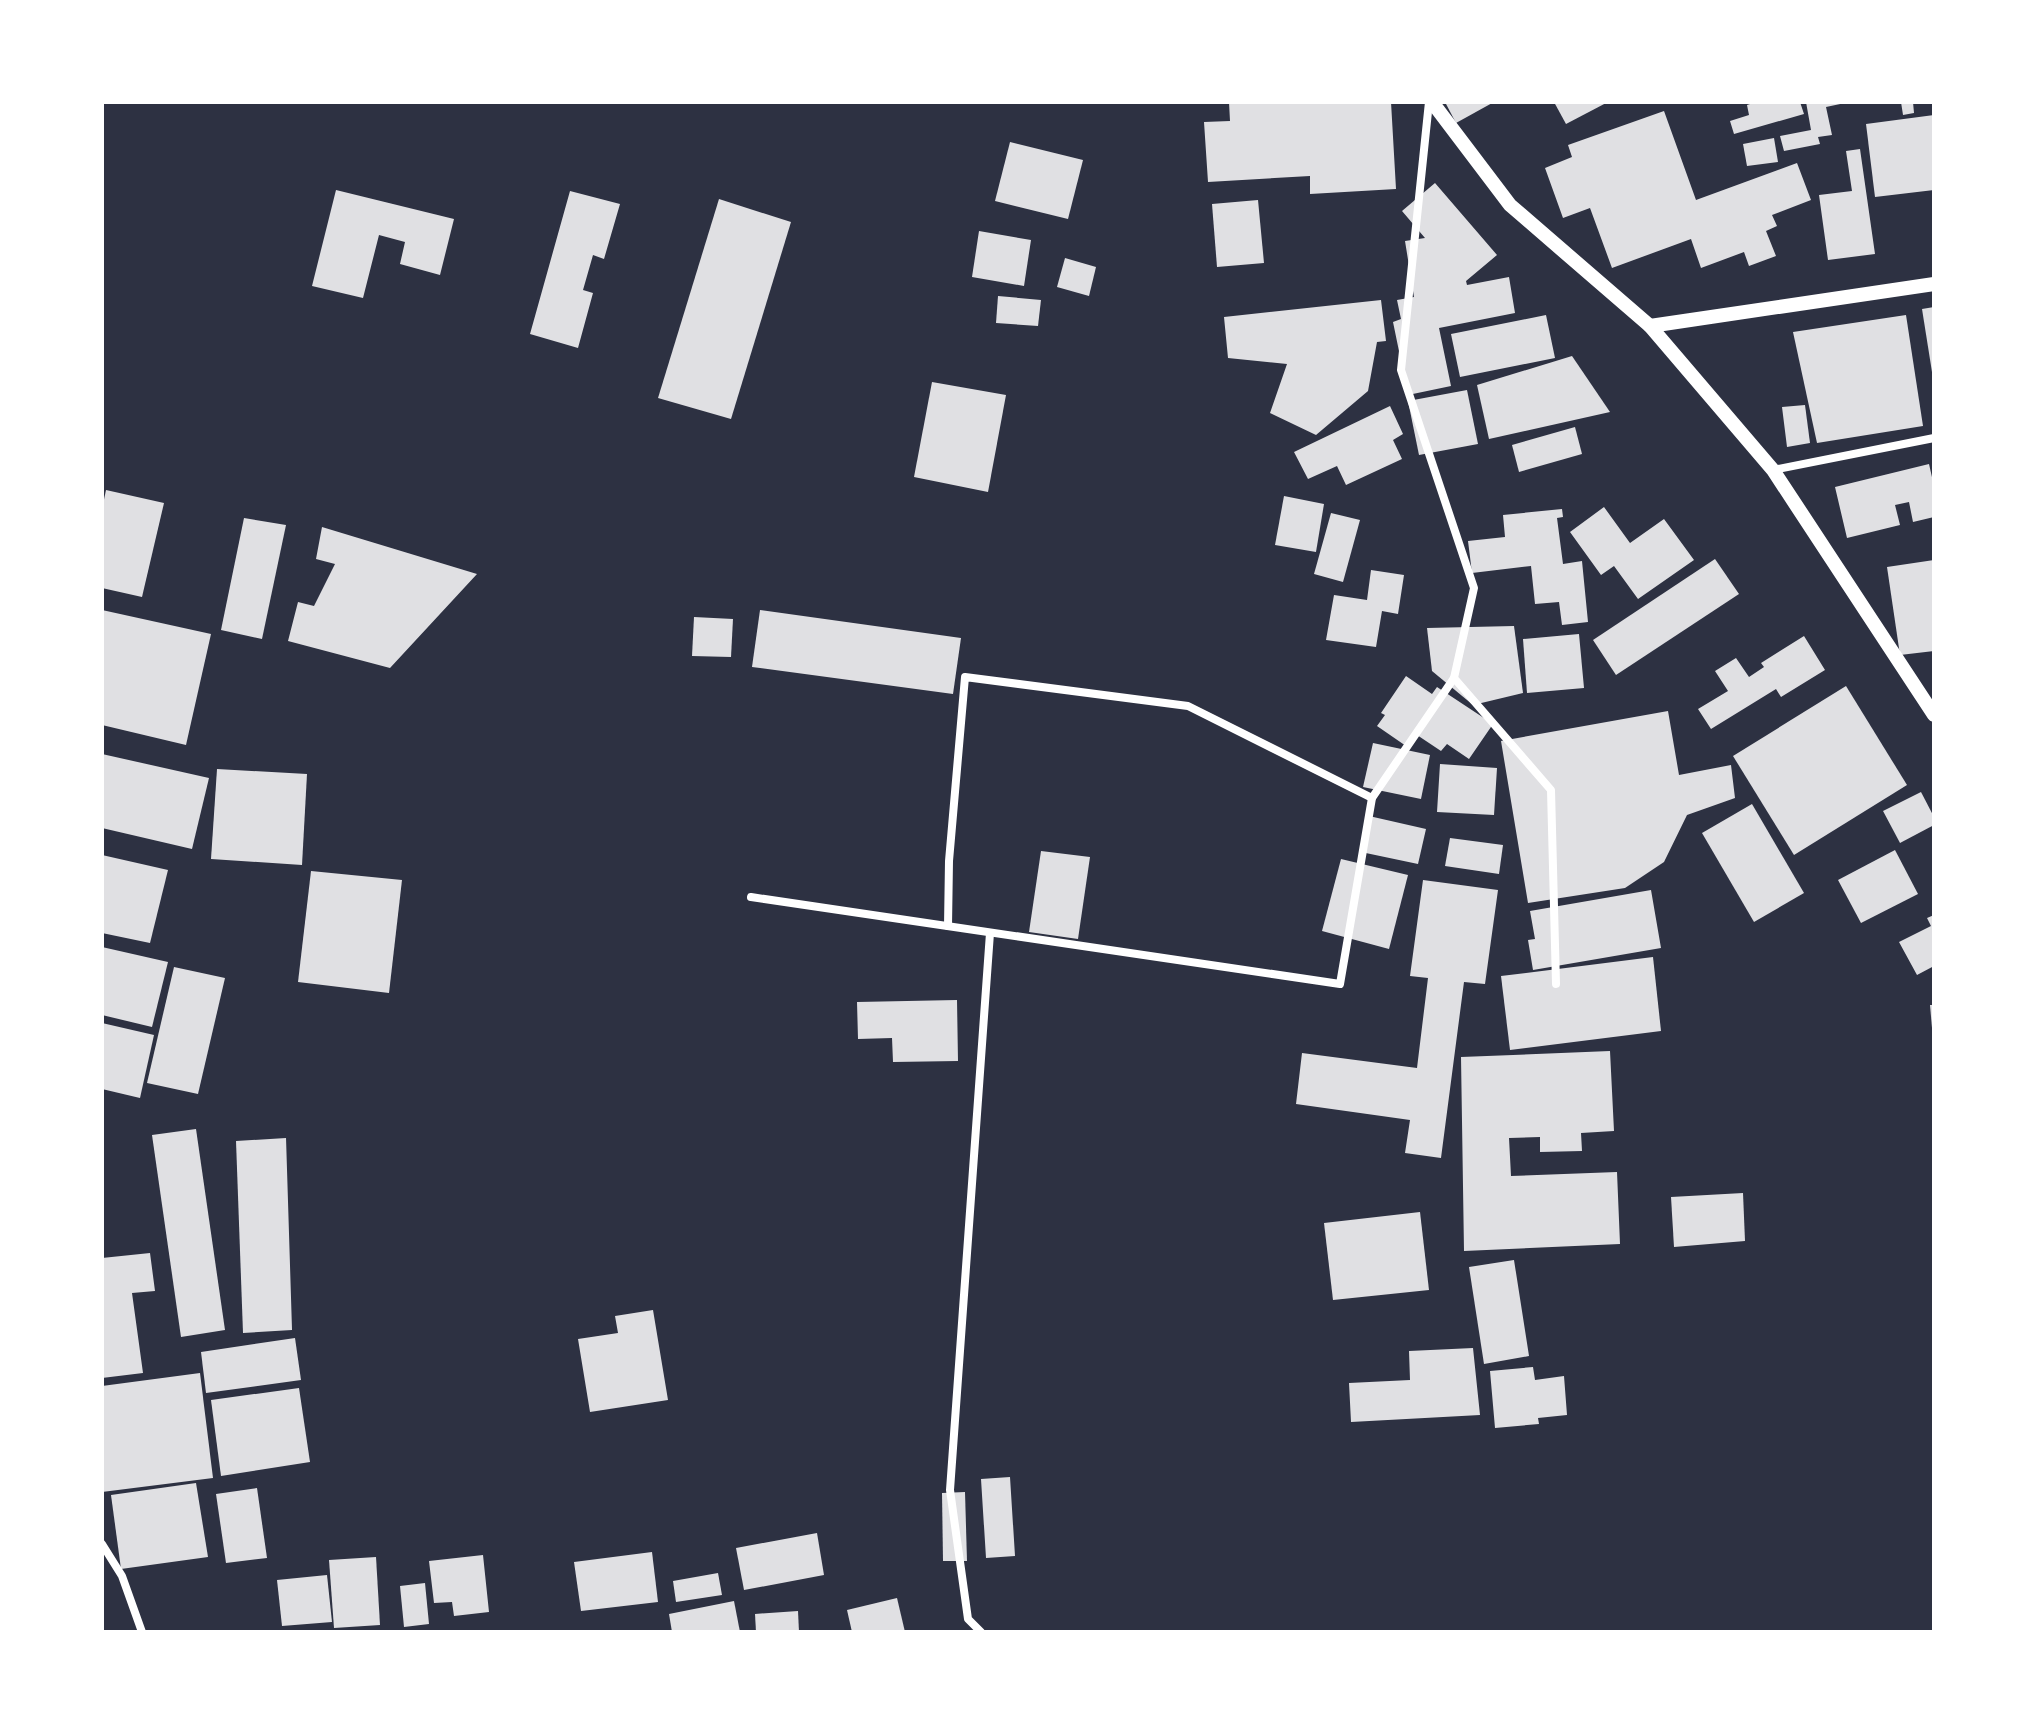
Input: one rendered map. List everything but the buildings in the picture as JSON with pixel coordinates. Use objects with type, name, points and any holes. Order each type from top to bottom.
[{"type":"street","points":[[1430,102],[1510,205],[1650,326],[1773,470],[1934,715]]},
{"type":"street","points":[[751,897],[1340,984],[1372,798],[1454,678],[1474,588],[1401,370],[1430,102]]},
{"type":"street","points":[[1650,326],[1934,284]]},
{"type":"street","points":[[1773,470],[1934,438]]},
{"type":"street","points":[[948,926],[949,861],[965,677],[1188,706],[1372,798]]},
{"type":"street","points":[[1454,678],[1551,790],[1556,984]]},
{"type":"street","points":[[981,1632],[968,1619],[950,1490],[990,933]]},
{"type":"street","points":[[102,1544],[122,1576],[142,1632]]}]
